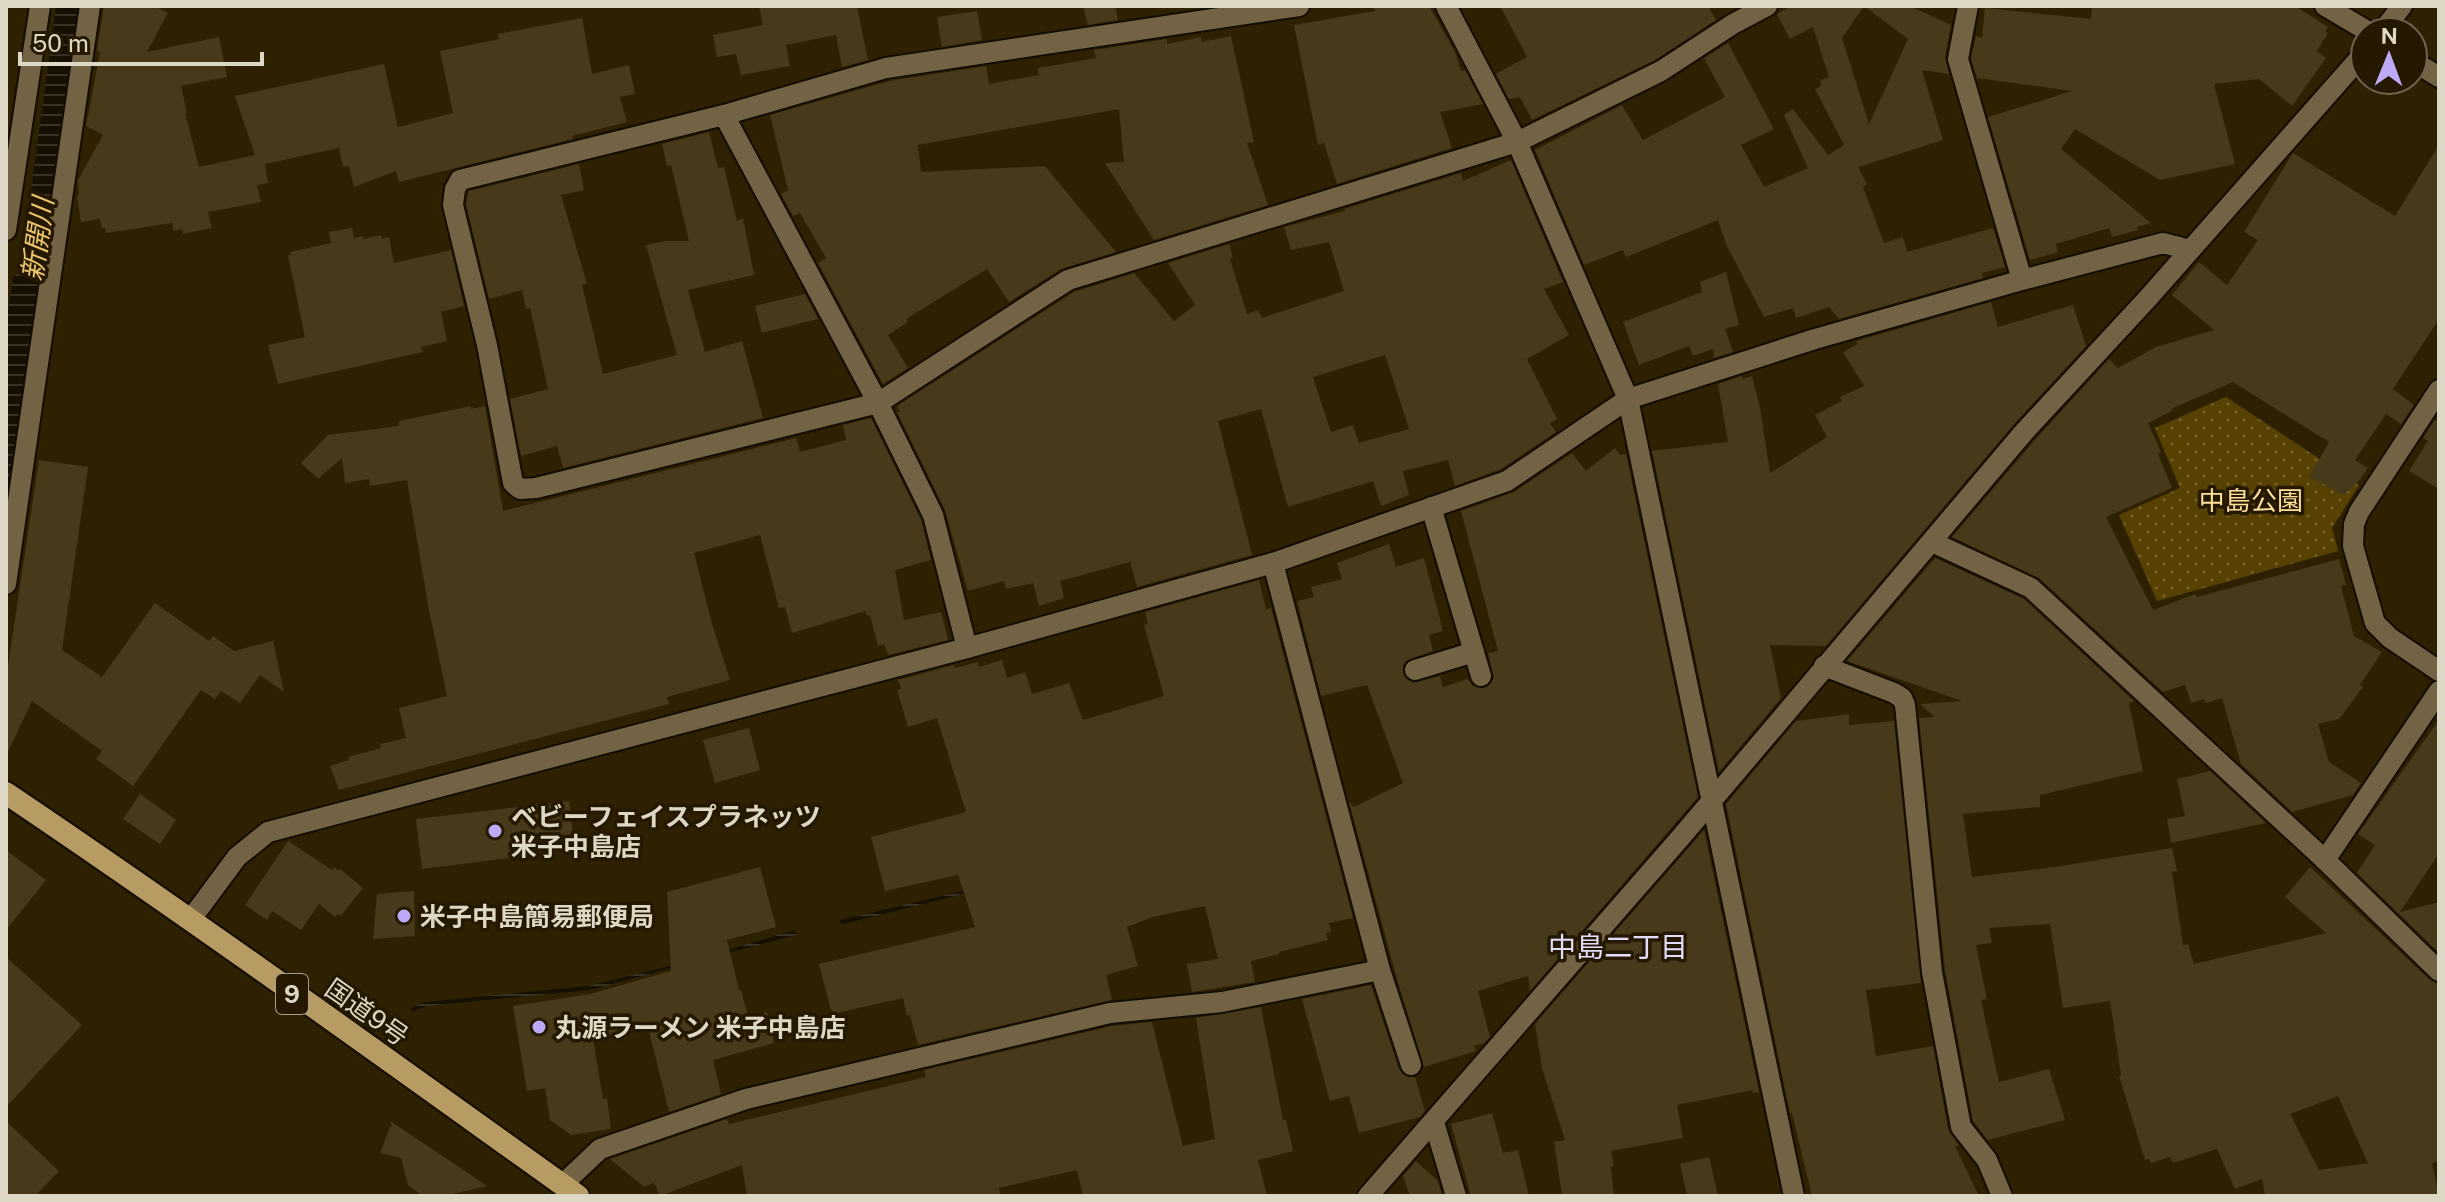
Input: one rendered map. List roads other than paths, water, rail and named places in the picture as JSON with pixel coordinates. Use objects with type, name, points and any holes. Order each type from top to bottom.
[{"type":"highway","name":"国道9号","points":[[6,793],[191,919],[570,1190]]},
{"type":"street","points":[[6,230],[40,6]]},
{"type":"street","points":[[6,584],[90,6]]},
{"type":"street","points":[[1299,6],[1241,10],[886,68],[724,115],[464,178],[457,183],[453,205],[487,345],[513,483],[520,489],[536,488],[878,403],[1068,280],[1517,142],[1661,71],[1733,24],[1767,6]]},
{"type":"street","points":[[1446,6],[1517,142],[1628,399],[1794,1196]]},
{"type":"street","points":[[1968,6],[1958,59],[2022,280]]},
{"type":"street","points":[[2325,6],[2349,20]]},
{"type":"street","points":[[1368,1196],[1712,800],[2024,432],[2349,70]]},
{"type":"street","points":[[724,115],[878,403],[933,515],[967,648]]},
{"type":"street","points":[[191,919],[237,857],[268,832],[967,648],[1273,563],[1507,481],[1628,399],[1815,339],[2022,280],[2163,243],[2190,250]]},
{"type":"street","points":[[2439,390],[2359,512],[2352,533],[2356,559],[2375,623],[2390,638],[2439,671]]},
{"type":"street","points":[[1431,507],[1481,676]]},
{"type":"street","points":[[1932,542],[2031,588],[2325,860],[2439,971]]},
{"type":"street","points":[[1273,563],[1380,970],[1411,1065]]},
{"type":"street","points":[[1415,670],[1474,652]]},
{"type":"street","points":[[1824,666],[1894,693],[1905,705],[1932,972],[1961,1127],[1987,1160],[2002,1196]]},
{"type":"street","points":[[2325,860],[2439,691]]},
{"type":"street","points":[[570,1190],[600,1149],[746,1099],[1110,1013],[1222,1002],[1380,970]]},
{"type":"street","points":[[1434,1122],[1456,1196]]},
{"type":"water","name":"新開川","points":[[56,6],[79,6],[46,223],[48,244],[6,529],[6,324],[13,278],[20,271]]},
{"type":"water","points":[[1128,852],[840,925],[840,920]]},
{"type":"water","points":[[795,930],[796,935],[590,990],[427,1006],[412,1012],[411,1008],[425,1002],[588,986],[698,959]]},
{"type":"place","name":"ベビーフェイスプラネッツ 米子中島店","points":[[495,831]]},
{"type":"place","name":"米子中島簡易郵便局","points":[[404,916]]},
{"type":"place","name":"丸源ラーメン 米子中島店","points":[[539,1027]]},
{"type":"district","name":"中島二丁目","points":[[1618,946]]},
{"type":"park label","name":"中島公園","points":[[2251,500]]}]
